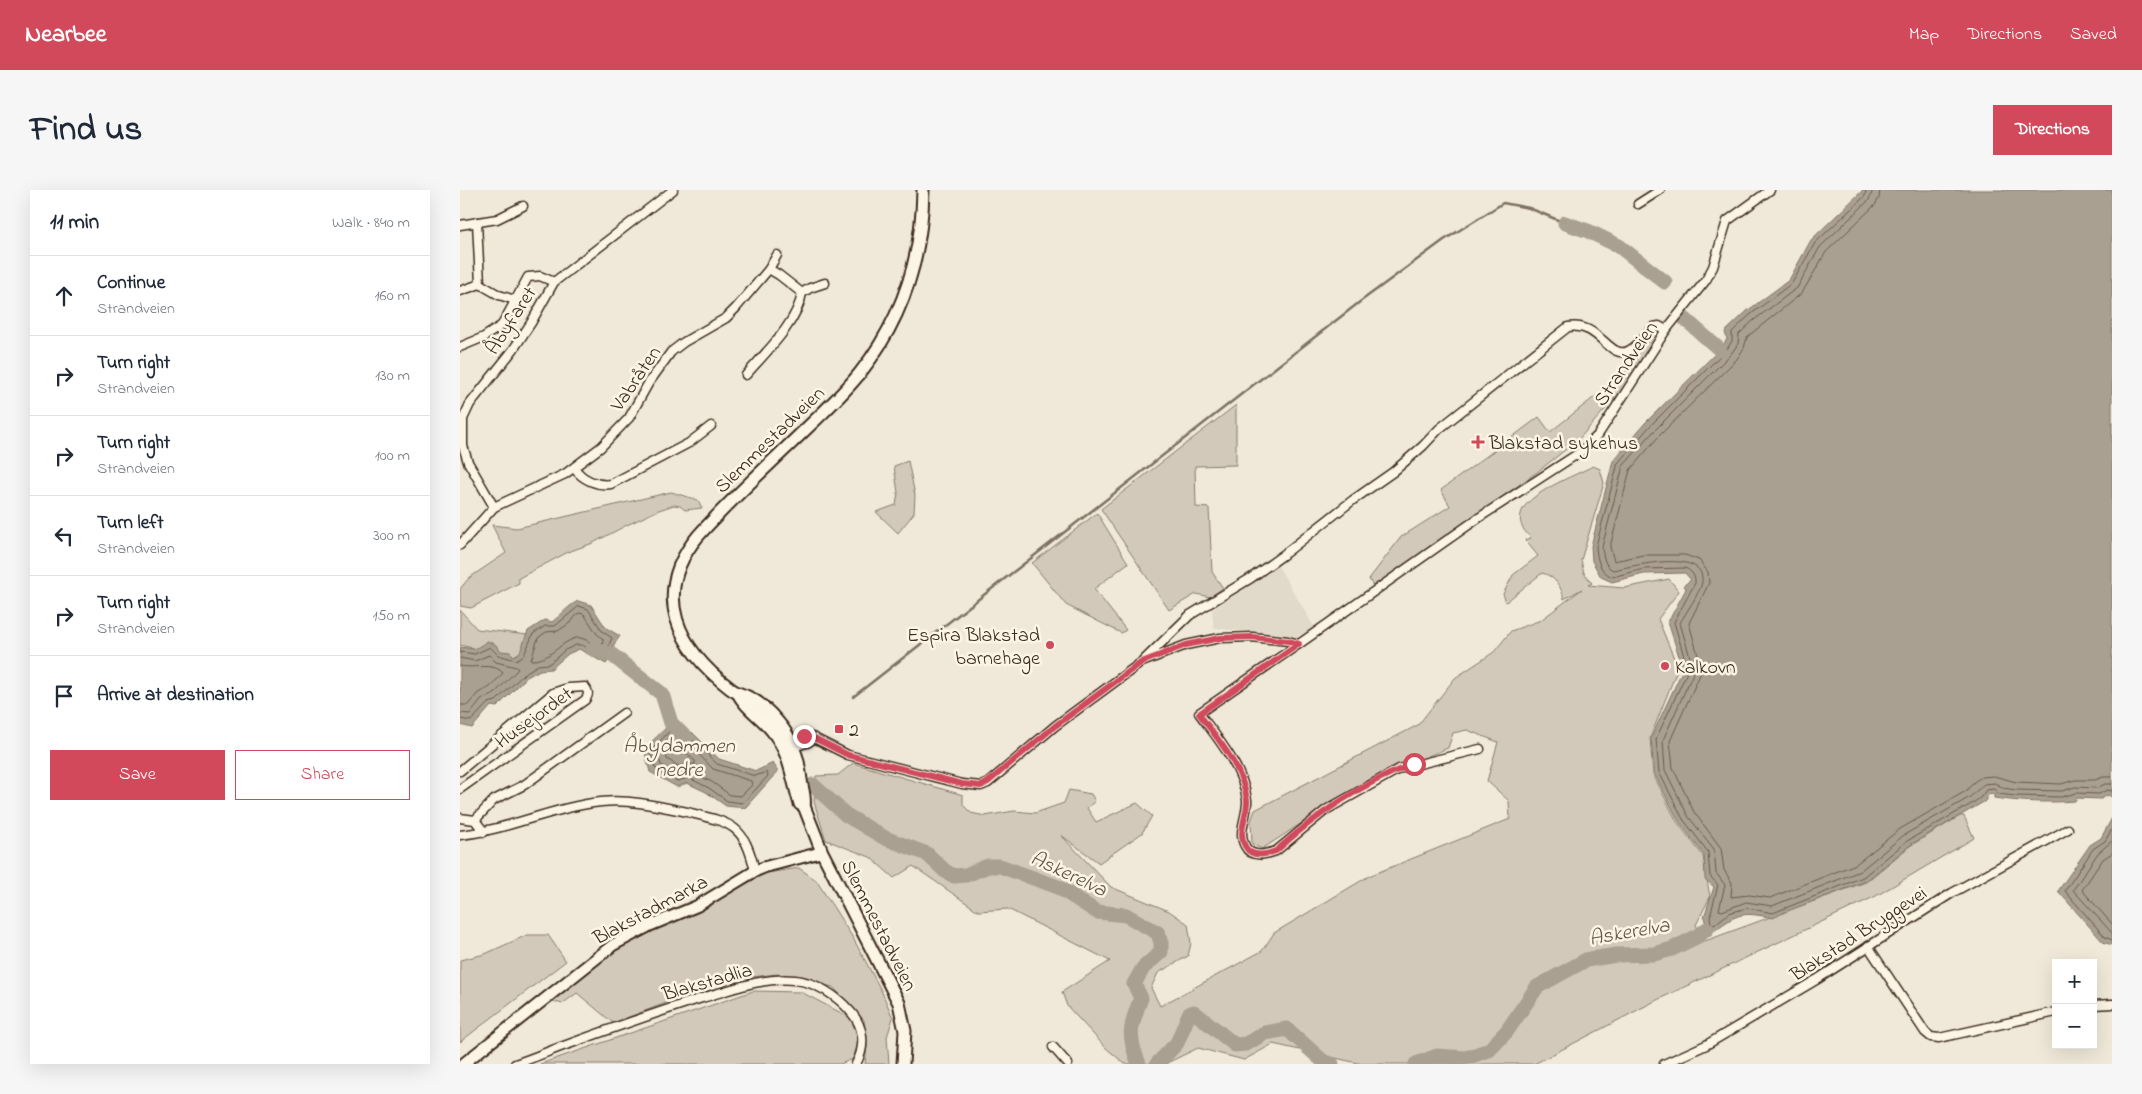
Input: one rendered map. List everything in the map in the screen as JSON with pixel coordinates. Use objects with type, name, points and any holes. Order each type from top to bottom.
[{"type":"main road","name":"Slemmestadveien","points":[[903,1064],[904,1024],[896,996],[822,852],[804,806],[800,804],[790,745],[743,702],[738,695],[699,662],[683,637],[674,603],[676,577],[693,542],[711,521],[836,399],[861,372],[877,348],[899,308],[913,270],[921,229],[923,190]]},
{"type":"main road","name":"Blakstadmarka","points":[[463,1064],[613,945],[649,926],[697,906],[755,871],[822,852]]},
{"type":"street","name":"Åbyfaret","points":[[494,507],[468,462],[462,446],[463,419],[470,404],[531,323],[554,282],[673,190]]},
{"type":"street","points":[[1638,204],[1660,190]]},
{"type":"street","name":"Strandveien","points":[[1480,749],[1400,769],[1326,810],[1276,851],[1258,855],[1250,852],[1245,847],[1243,841],[1244,820],[1247,809],[1243,785],[1227,753],[1199,714],[1480,517],[1582,451],[1598,435],[1666,330],[1710,273],[1727,221],[1770,190]]},
{"type":"street","points":[[460,225],[497,219],[524,206]]},
{"type":"street","points":[[460,291],[480,284],[477,222]]},
{"type":"street","name":"Vabråten","points":[[460,544],[494,507],[574,468],[608,441],[630,418],[648,384],[671,352],[684,342],[726,318],[769,269],[777,255]]},
{"type":"street","points":[[769,269],[802,293]]},
{"type":"street","name":"Åbyfaret","points":[[460,347],[502,326],[528,277],[533,275],[540,276],[554,282]]},
{"type":"street","points":[[802,293],[825,283]]},
{"type":"street","name":"Åbyfaret","points":[[480,284],[499,295],[515,300]]},
{"type":"street","points":[[746,375],[794,316],[801,305],[802,293]]},
{"type":"street","points":[[790,745],[814,738],[848,755],[962,784],[981,786],[994,778],[1055,726],[1142,662],[1190,615],[1251,578],[1393,472],[1423,446],[1439,428],[1568,327],[1577,325],[1586,327],[1614,351],[1623,353],[1630,350],[1654,327],[1659,326],[1666,330]]},
{"type":"street","points":[[574,468],[578,474],[601,486],[611,484],[689,443],[711,426]]},
{"type":"street","points":[[1142,662],[1186,645],[1220,638],[1252,637],[1299,644]]},
{"type":"street","name":"Husejordet","points":[[460,772],[553,693],[578,687],[585,687],[588,690],[588,696],[585,700],[460,789]]},
{"type":"street","points":[[475,820],[494,800],[524,785],[624,713]]},
{"type":"street","points":[[460,835],[484,832],[566,809],[601,802],[658,805],[699,815],[735,828],[742,835],[755,871]]},
{"type":"street","points":[[461,817],[475,820],[484,832]]},
{"type":"street","name":"Blakstad Bryggevei","points":[[1664,1064],[1706,1045],[1816,980],[1952,893],[2068,829]]},
{"type":"street","points":[[1868,946],[1925,1032],[1931,1037],[1939,1038],[2052,1013]]},
{"type":"street","name":"Blakstadlia","points":[[515,1064],[681,1005],[752,983],[777,979],[798,980],[817,986],[844,1004],[856,1017],[863,1040],[856,1064]]},
{"type":"street","points":[[2097,1005],[2112,1004]]},
{"type":"street","points":[[1053,1047],[1068,1064]]},
{"type":"shaded area","points":[[1658,328],[1662,331],[1632,379],[1578,440],[1537,472],[1374,588],[1369,579],[1401,537],[1450,506],[1441,490],[1539,417],[1550,432],[1625,373],[1641,346]]},
{"type":"shaded area","points":[[1236,405],[1236,465],[1195,466],[1196,507],[1209,508],[1212,572],[1223,588],[1210,597],[1196,594],[1169,610],[1101,509]]},
{"type":"shaded area","points":[[908,461],[915,495],[914,513],[898,533],[876,512],[896,505],[898,493],[894,466]]},
{"type":"shaded area","points":[[1593,466],[1600,469],[1604,483],[1581,560],[1584,573],[1592,583],[1588,585],[1624,588],[1669,579],[1679,591],[1658,619],[1678,668],[1650,738],[1653,774],[1677,822],[1703,856],[1710,897],[1696,925],[1705,941],[1866,882],[1910,846],[1960,816],[1964,816],[1974,838],[1876,896],[1657,1000],[1534,1064],[1362,1064],[1273,1044],[1244,1060],[1198,1048],[1165,1064],[1125,1064],[1106,1048],[1067,1006],[1062,992],[1110,961],[1008,909],[978,911],[913,866],[894,878],[870,857],[826,840],[814,802],[816,776],[838,775],[853,763],[963,795],[963,805],[971,813],[985,816],[1014,811],[1035,813],[1064,803],[1069,790],[1091,794],[1095,801],[1087,808],[1096,822],[1137,803],[1152,816],[1142,833],[1099,863],[1061,835],[1111,887],[1169,911],[1188,924],[1191,943],[1188,956],[1158,973],[1151,988],[1160,1006],[1262,951],[1274,933],[1369,876],[1510,819],[1509,801],[1487,781],[1498,742],[1467,730],[1453,733],[1448,748],[1366,781],[1262,849],[1252,844],[1251,821],[1255,810],[1418,725],[1455,678],[1494,652],[1511,631],[1541,620],[1582,589],[1564,599],[1557,583],[1551,577],[1542,573],[1506,602],[1503,594],[1513,575],[1538,556],[1525,540],[1531,538],[1524,530],[1520,521],[1525,507],[1541,492]]},
{"type":"shaded area","points":[[671,492],[698,500],[702,508],[685,510],[680,506],[674,505],[659,510],[593,543],[568,552],[519,578],[519,583],[471,608],[460,606],[460,589],[469,578],[506,553],[492,525],[517,528]]},
{"type":"shaded area","points":[[1097,513],[1128,563],[1094,589],[1126,630],[1121,633],[1066,605],[1032,563]]},
{"type":"shaded area","points":[[1278,566],[1315,628],[1296,637],[1214,628],[1212,610]]},
{"type":"shaded area","points":[[460,610],[477,629],[528,635],[523,660],[460,645]]},
{"type":"shaded area","points":[[799,868],[816,880],[853,938],[881,990],[893,1018],[887,1037],[889,1064],[865,1064],[867,1046],[864,1020],[833,987],[777,974],[727,980],[613,1023],[577,993],[562,1004],[553,1001],[608,953],[767,873]]},
{"type":"shaded area","points":[[527,935],[548,935],[566,961],[460,1042],[460,960],[485,954]]},
{"type":"shaded area","points":[[753,991],[801,992],[851,1018],[859,1040],[853,1059],[840,1064],[540,1064]]},
{"type":"water","points":[[1863,190],[2112,190],[2112,797],[2108,795],[2101,799],[2076,798],[2076,801],[2045,802],[1994,798],[1994,794],[1987,795],[1987,800],[1910,845],[1866,881],[1773,918],[1748,914],[1742,915],[1730,920],[1714,931],[1707,929],[1704,917],[1714,887],[1705,879],[1704,855],[1679,822],[1654,773],[1651,738],[1683,669],[1668,622],[1686,589],[1684,585],[1691,580],[1685,573],[1644,574],[1612,582],[1601,577],[1592,561],[1591,546],[1613,461],[1645,423],[1723,346],[1727,339],[1725,332],[1747,311],[1789,280],[1811,240]]},
{"type":"water","points":[[578,601],[591,605],[606,628],[620,636],[613,646],[616,649],[606,664],[579,649],[568,654],[551,669],[540,670],[527,677],[497,707],[491,706],[472,728],[460,725],[460,647],[475,649],[488,641],[496,645],[500,651],[510,652],[514,656],[520,652],[528,631],[545,620],[552,622]]},
{"type":"water","name":"Åbydammen nedre","points":[[671,723],[693,733],[719,759],[756,771],[773,763],[778,771],[745,808],[726,806],[706,792],[687,783],[677,787],[650,772],[644,749]]},
{"type":"water","points":[[2112,818],[2112,945],[2103,942],[2058,891],[2090,845],[2101,838]]},
{"type":"waterway","points":[[853,697],[1361,301],[1444,240],[1503,203],[1529,208],[1565,223]]},
{"type":"waterway","points":[[1565,223],[1588,231],[1619,246],[1665,282]]},
{"type":"waterway","points":[[1685,319],[1719,349]]},
{"type":"waterway","points":[[593,649],[612,655],[662,694],[671,723],[686,738]]},
{"type":"waterway","name":"Askerelva","points":[[813,785],[846,815],[885,838],[927,854],[945,871],[954,876],[966,875],[988,866],[1000,866],[1058,887],[1097,912],[1126,915],[1158,933],[1161,952],[1143,968],[1134,984],[1141,998],[1134,1016],[1131,1038],[1139,1064]]},
{"type":"waterway","name":"Askerelva","points":[[1416,1064],[1437,1056],[1466,1058],[1489,1050],[1507,1031],[1537,987],[1586,960],[1616,955],[1654,954],[1672,949],[1698,936],[1707,929]]},
{"type":"waterway","name":"Askerelva","points":[[1157,1064],[1177,1043],[1189,1014],[1194,1012],[1235,1045],[1246,1044],[1265,1033],[1287,1029],[1324,1062],[1332,1064]]},
{"type":"place","name":"Blakstad sykehus","points":[[1478,442]]},
{"type":"place","name":"Espira Blakstad barnehage","points":[[1050,645]]},
{"type":"place","name":"Kalkovn","points":[[1665,666]]},
{"type":"place","name":"2","points":[[839,729]]},
{"type":"route","points":[[804,736],[812,737],[848,755],[962,784],[981,786],[994,778],[1055,726],[1078,711],[1112,682],[1142,662],[1202,640],[1252,637],[1299,644],[1199,714],[1217,737],[1236,768],[1243,785],[1247,799],[1247,809],[1244,820],[1243,841],[1245,847],[1250,852],[1258,855],[1276,851],[1326,810],[1400,769],[1414,764]]}]
